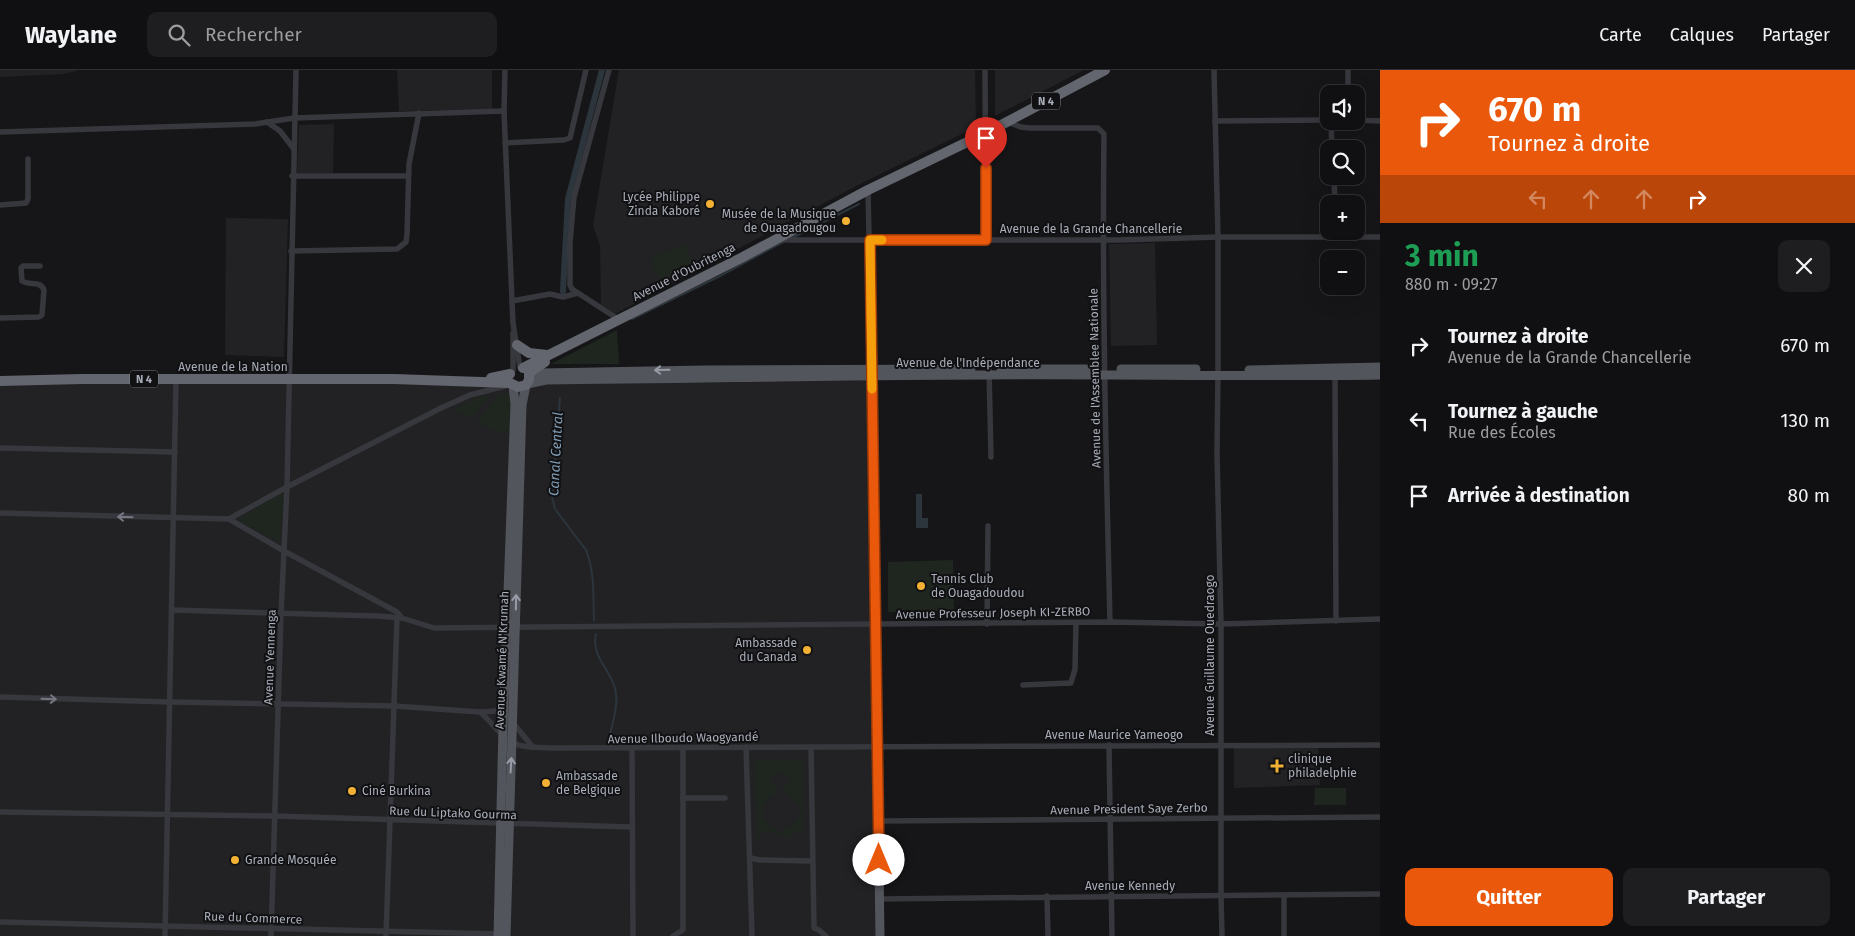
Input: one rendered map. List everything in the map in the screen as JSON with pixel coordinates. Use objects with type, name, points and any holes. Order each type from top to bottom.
[{"type":"highway","name":"N 4","points":[[986,133],[1105,70]]},
{"type":"highway","name":"Avenue d'Oubritenga","points":[[519,377],[551,354],[868,190],[986,133]]},
{"type":"highway","points":[[517,345],[529,353],[551,354]]},
{"type":"highway","name":"Avenue de la Nation","points":[[0,381],[82,379],[394,379],[465,382],[519,377]]},
{"type":"main road","name":"Avenue de l'Indépendance","points":[[519,377],[546,380],[705,373],[1218,372],[1380,368]]},
{"type":"main road","points":[[872,372],[880,936]]},
{"type":"main road","name":"Avenue de l'Indépendance","points":[[1218,372],[1335,376],[1380,375]]},
{"type":"main road","name":"Avenue Kwamé N'Krumah","points":[[505,824],[512,742],[511,628],[516,404],[519,377]]},
{"type":"main road","name":"Avenue Kwamé N'Krumah","points":[[502,935],[505,824],[503,734],[511,628]]},
{"type":"street","name":"Avenue Yennenga","points":[[271,936],[287,486],[292,176],[296,70]]},
{"type":"street","points":[[505,70],[504,111],[512,300],[519,377]]},
{"type":"street","points":[[505,143],[564,140],[570,138],[586,70]]},
{"type":"street","points":[[609,70],[574,196],[570,243],[570,285],[578,294],[618,319]]},
{"type":"street","points":[[985,70],[986,240]]},
{"type":"street","name":"Avenue Guillaume Ouedraogo","points":[[1214,70],[1218,238],[1216,454],[1221,624],[1220,818],[1222,936]]},
{"type":"street","points":[[1348,70],[1348,85]]},
{"type":"street","points":[[3,132],[268,122],[294,118],[504,111]]},
{"type":"street","points":[[291,251],[398,249],[406,242],[408,234],[407,176],[419,113]]},
{"type":"street","points":[[1365,120],[1380,121]]},
{"type":"street","points":[[1215,121],[1320,121]]},
{"type":"street","points":[[268,122],[280,131],[294,149]]},
{"type":"street","name":"Avenue de l'Assemblee Nationale","points":[[1007,122],[1029,128],[1098,128],[1104,134],[1104,372],[1110,622]]},
{"type":"street","points":[[0,205],[26,203],[28,199],[28,159]]},
{"type":"street","points":[[292,176],[407,176]]},
{"type":"street","points":[[868,190],[872,372]]},
{"type":"street","name":"Avenue de la Grande Chancellerie","points":[[772,240],[1103,240],[1320,235]]},
{"type":"street","name":"Avenue de la Grande Chancellerie","points":[[1365,236],[1380,237]]},
{"type":"street","points":[[0,318],[39,317],[42,315],[44,290],[42,286],[22,281],[23,266],[40,266]]},
{"type":"street","points":[[512,300],[550,294],[563,297],[578,294]]},
{"type":"street","points":[[514,323],[512,344],[519,377]]},
{"type":"street","points":[[989,372],[991,457]]},
{"type":"street","points":[[1335,376],[1336,621]]},
{"type":"street","points":[[229,519],[287,486],[470,395],[519,377]]},
{"type":"street","points":[[165,936],[176,379]]},
{"type":"street","points":[[0,448],[175,452]]},
{"type":"street","points":[[0,513],[229,519],[284,552],[397,612],[400,618],[394,706],[386,934]]},
{"type":"street","points":[[987,624],[988,526]]},
{"type":"street","points":[[172,610],[400,618]]},
{"type":"street","name":"Avenue Professeur Joseph KI-ZERBO","points":[[400,618],[434,628],[1110,622],[1221,624],[1380,619]]},
{"type":"street","points":[[1023,685],[1070,683],[1075,669],[1076,623]]},
{"type":"street","points":[[0,697],[278,705],[394,706],[480,712],[497,711],[504,713],[532,746]]},
{"type":"street","points":[[480,712],[512,742]]},
{"type":"street","name":"Avenue Ilboudo Waogyandé","points":[[512,742],[525,747],[632,749],[878,746]]},
{"type":"street","points":[[1108,745],[1112,936]]},
{"type":"street","name":"Avenue Maurice Yameogo","points":[[878,746],[1380,745]]},
{"type":"street","points":[[746,747],[752,936]]},
{"type":"street","points":[[811,747],[814,928],[826,936]]},
{"type":"street","points":[[673,936],[683,930],[683,748]]},
{"type":"street","points":[[632,749],[633,936]]},
{"type":"street","points":[[683,798],[725,798]]},
{"type":"street","name":"Rue du Liptako Gourma","points":[[0,812],[274,816],[632,828]]},
{"type":"street","name":"Avenue President Saye Zerbo","points":[[879,821],[1380,817]]},
{"type":"street","points":[[750,858],[759,860],[812,861]]},
{"type":"street","name":"Avenue Kennedy","points":[[879,899],[1380,894]]},
{"type":"street","points":[[1284,895],[1284,936]]},
{"type":"street","points":[[1047,896],[1048,936]]},
{"type":"street","name":"Rue du Commerce","points":[[0,922],[165,925],[386,934],[502,935]]},
{"type":"shaded area","points":[[0,70],[76,71],[63,74],[0,77]]},
{"type":"shaded area","points":[[397,70],[492,70],[492,109],[399,111]]},
{"type":"shaded area","name":"Lycée Philippe Zinda Kaboré","points":[[619,70],[975,70],[976,127],[864,182],[615,314],[601,305],[600,246],[593,225]]},
{"type":"shaded area","points":[[995,70],[1084,70],[995,116]]},
{"type":"shaded area","points":[[334,124],[333,173],[297,173],[299,125]]},
{"type":"shaded area","points":[[226,218],[288,219],[284,357],[225,355]]},
{"type":"shaded area","points":[[1155,243],[1157,345],[1111,346],[1109,244]]},
{"type":"shaded area","points":[[684,244],[693,264],[660,279],[650,259]]},
{"type":"shaded area","points":[[617,330],[619,364],[551,364]]},
{"type":"shaded area","points":[[872,376],[880,936],[0,936],[0,381],[481,383]]},
{"type":"shaded area","points":[[510,393],[512,402],[511,428],[507,431],[499,432],[477,421],[499,394]]},
{"type":"shaded area","points":[[490,395],[472,418],[453,409],[478,397]]},
{"type":"shaded area","points":[[284,492],[280,543],[237,519]]},
{"type":"shaded area","points":[[916,494],[922,494],[922,518],[928,518],[928,528],[916,528]]},
{"type":"shaded area","name":"Tennis Club de Ouagadoudou","points":[[953,560],[954,611],[888,612],[888,562]]},
{"type":"shaded area","name":"clinique philadelphie","points":[[1234,746],[1318,748],[1320,785],[1234,788]]},
{"type":"shaded area","points":[[755,759],[803,759],[803,809],[786,793],[783,794],[782,789],[791,781],[781,771],[769,781],[777,789],[777,794],[773,794],[762,806],[766,810],[761,811],[761,813],[766,813],[762,817],[772,828],[774,827],[778,831],[778,838],[772,831],[767,830],[761,833],[757,840]]},
{"type":"shaded area","points":[[1315,788],[1346,788],[1346,805],[1314,805]]},
{"type":"shaded area","points":[[803,809],[803,831],[792,831],[792,838],[785,838],[785,835],[782,835],[782,831],[785,828],[787,830],[799,817],[797,815]]},
{"type":"waterway","name":"Canal Central","points":[[563,291],[568,199],[602,70]]},
{"type":"waterway","points":[[792,238],[859,204]]},
{"type":"waterway","points":[[632,319],[720,276],[783,242]]},
{"type":"waterway","name":"Canal Central","points":[[560,398],[552,497],[555,509],[586,550],[589,558],[593,584],[594,620]]},
{"type":"waterway","points":[[596,634],[596,649],[612,681],[616,694],[615,712],[610,735]]},
{"type":"slow traffic","points":[[872,389],[870,240],[882,240]]},
{"type":"place","name":"Lycée Philippe Zinda Kaboré","points":[[710,204]]},
{"type":"place","name":"Musée de la Musique de Ouagadougou","points":[[846,221]]},
{"type":"place","name":"Tennis Club de Ouagadoudou","points":[[921,586]]},
{"type":"place","name":"Ambassade du Canada","points":[[807,650]]},
{"type":"place","name":"clinique philadelphie","points":[[1277,766]]},
{"type":"place","name":"Ambassade de Belgique","points":[[546,783]]},
{"type":"place","name":"Ciné Burkina","points":[[352,791]]},
{"type":"place","name":"Grande Mosquée","points":[[235,860]]},
{"type":"route","points":[[879,860],[870,240],[986,240],[986,168]]}]
